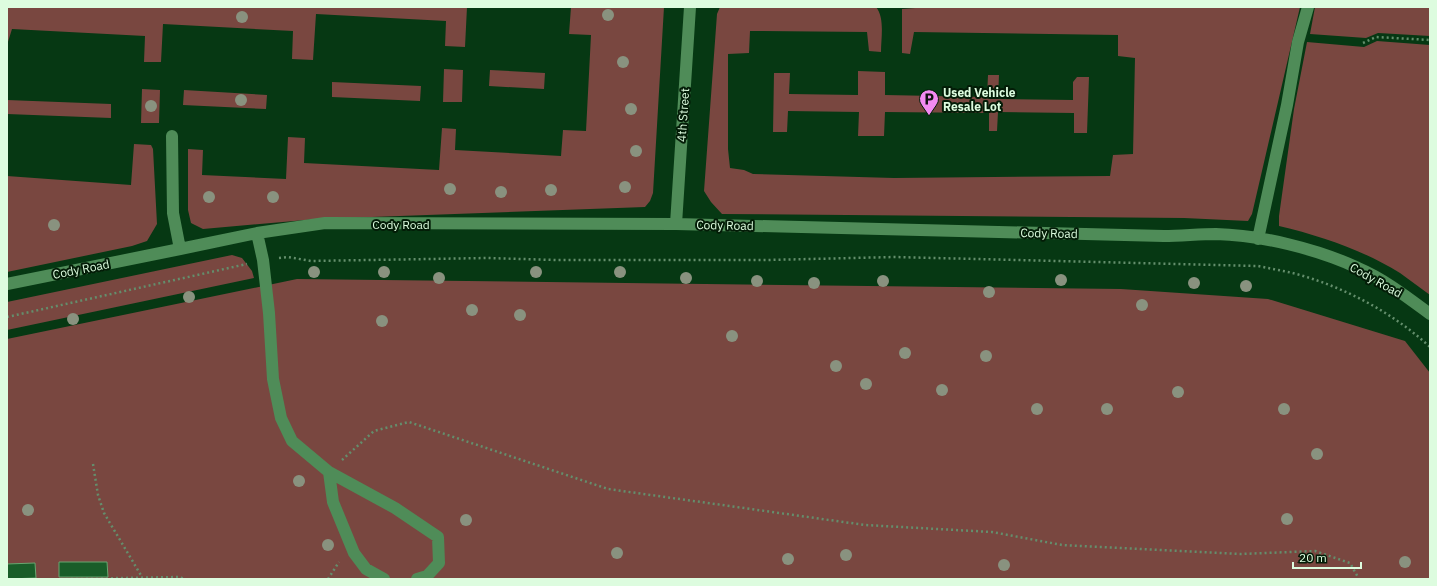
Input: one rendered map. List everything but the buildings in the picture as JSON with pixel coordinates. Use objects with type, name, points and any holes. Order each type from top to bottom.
[{"type":"street","name":"4th Street","points":[[676,224],[690,7]]},
{"type":"street","points":[[1258,238],[1287,105],[1298,42],[1308,7]]},
{"type":"street","points":[[172,136],[173,213],[180,250]]},
{"type":"street","name":"Cody Road","points":[[7,284],[180,250],[257,233],[325,223],[676,224],[1164,236],[1217,234],[1258,238],[1314,251],[1358,267],[1384,282],[1430,314]]},
{"type":"street","points":[[257,233],[269,313],[272,379],[281,418],[292,441],[329,472],[394,508],[438,537],[439,563],[427,576],[417,579]]},
{"type":"street","points":[[329,472],[332,502],[354,553],[366,569],[384,579]]},
{"type":"path","points":[[1363,43],[1376,37],[1430,40]]},
{"type":"path","points":[[7,317],[262,260],[288,257],[311,261],[487,258],[556,260],[767,260],[895,257],[1258,266],[1299,274],[1334,287],[1360,299],[1387,313],[1416,334],[1430,347]]},
{"type":"path","points":[[329,472],[374,431],[409,422],[608,489],[865,525],[992,532],[1062,545],[1241,554],[1315,551],[1350,563],[1359,579]]},
{"type":"path","points":[[93,464],[98,495],[104,513],[142,577]]},
{"type":"path","points":[[61,579],[142,577],[180,577],[184,579]]},
{"type":"shaded area","points":[[7,7],[467,7],[465,47],[445,46],[446,21],[316,14],[313,60],[292,59],[293,31],[163,24],[161,62],[144,62],[145,36],[12,29],[7,45]]},
{"type":"shaded area","points":[[571,7],[664,7],[653,193],[650,201],[645,207],[317,219],[203,229],[191,223],[188,210],[188,149],[203,150],[202,175],[286,179],[288,137],[305,138],[304,163],[439,170],[442,128],[456,129],[455,150],[561,156],[563,130],[586,131],[591,35],[569,34]]},
{"type":"shaded area","points":[[720,7],[876,7],[882,22],[881,52],[869,51],[867,32],[750,31],[749,53],[728,54],[728,149],[730,168],[744,170],[753,174],[894,178],[1110,176],[1113,155],[1133,154],[1135,58],[1118,56],[1118,35],[914,32],[910,54],[902,53],[902,9],[929,7],[1300,7],[1252,214],[1248,221],[1184,218],[722,214],[711,202],[704,191],[717,14]]},
{"type":"shaded area","points":[[1315,7],[1430,7],[1430,36],[1378,33],[1366,38],[1310,34]]},
{"type":"shaded area","points":[[1377,41],[1430,45],[1430,295],[1400,273],[1371,257],[1326,239],[1279,226],[1279,216],[1294,109],[1307,42],[1364,47]]},
{"type":"shaded area","points":[[444,69],[463,70],[462,102],[443,102]]},
{"type":"shaded area","points":[[490,70],[545,73],[544,89],[489,86]]},
{"type":"shaded area","points":[[858,71],[885,72],[885,95],[987,97],[988,75],[999,75],[998,99],[1073,100],[1073,82],[1077,77],[1089,77],[1087,133],[1074,133],[1074,113],[998,112],[997,131],[989,131],[989,113],[885,112],[884,136],[858,136],[859,112],[788,111],[787,132],[773,132],[774,73],[790,73],[789,94],[858,95]]},
{"type":"shaded area","points":[[332,82],[421,86],[420,101],[332,97]]},
{"type":"shaded area","points":[[142,89],[160,90],[159,123],[141,123]]},
{"type":"shaded area","points":[[184,90],[267,95],[266,109],[183,105]]},
{"type":"shaded area","points":[[7,100],[111,104],[111,118],[7,114]]},
{"type":"shaded area","points":[[134,144],[151,145],[153,149],[157,224],[147,241],[132,246],[7,272],[7,176],[131,185]]},
{"type":"shaded area","points":[[232,255],[242,258],[252,271],[254,278],[7,330],[7,302]]},
{"type":"shaded area","points":[[297,279],[1121,289],[1268,299],[1405,341],[1430,373],[1430,579],[7,579],[7,339]]},
{"type":"place","name":"Used Vehicle Resale Lot","points":[[929,116]]}]
